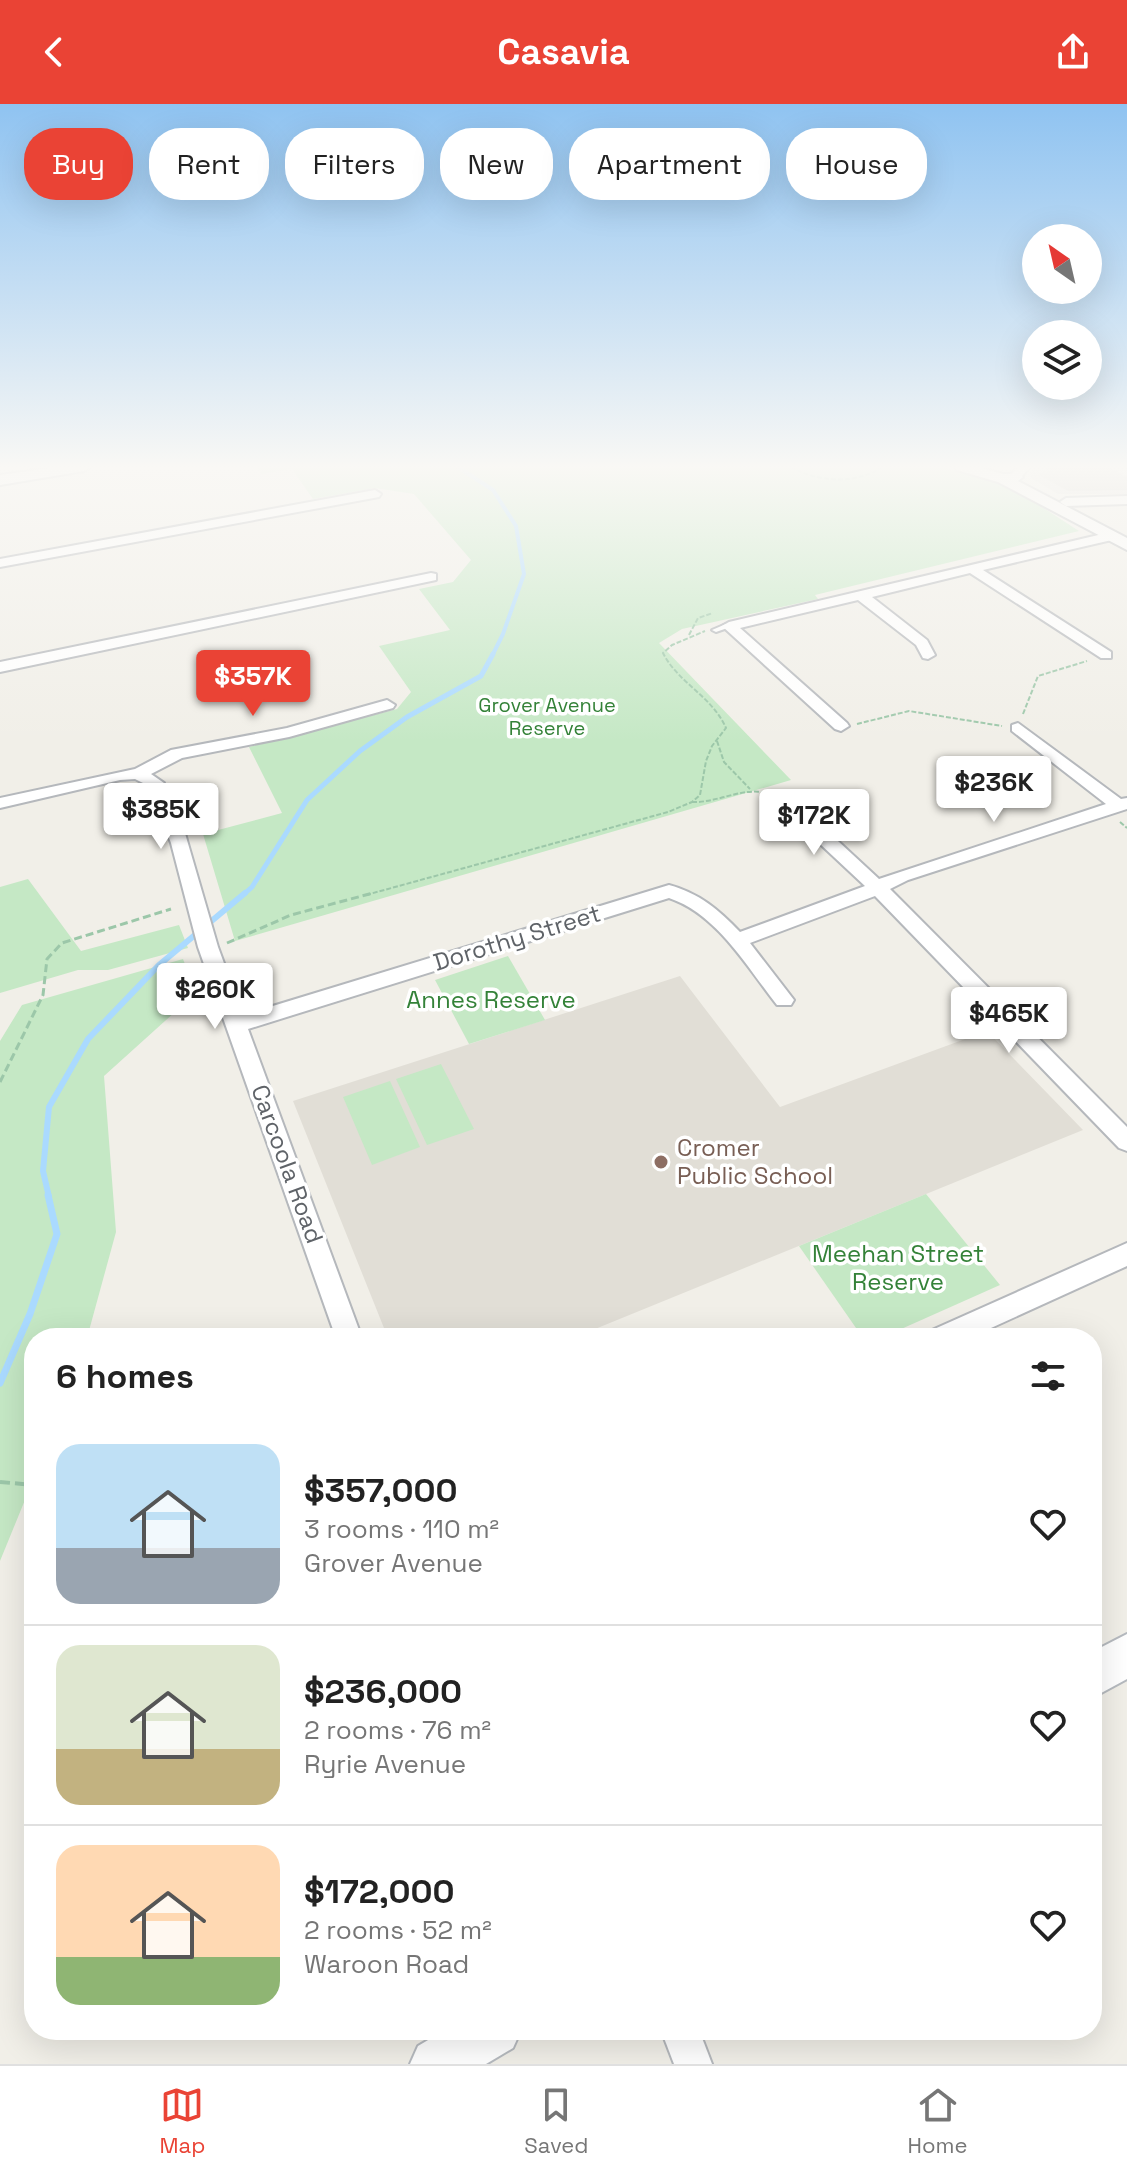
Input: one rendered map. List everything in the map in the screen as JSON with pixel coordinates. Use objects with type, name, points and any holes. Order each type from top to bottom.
[{"type":"main road","points":[[1102,1670],[1127,1655]]},
{"type":"main road","points":[[436,2064],[478,2040]]},
{"type":"street","points":[[0,563],[25,558]]},
{"type":"street","points":[[723,628],[1016,558]]},
{"type":"street","points":[[972,569],[1106,655]]},
{"type":"street","points":[[0,667],[431,577]]},
{"type":"street","points":[[861,595],[922,643],[928,655]]},
{"type":"street","points":[[723,628],[841,726]]},
{"type":"street","points":[[0,803],[120,775],[138,774],[177,754],[289,732],[387,705]]},
{"type":"street","points":[[1018,728],[1122,810]]},
{"type":"street","name":"Carcoola Road","points":[[138,774],[153,779],[159,788],[183,849],[195,909],[215,946],[237,1025],[345,1328]]},
{"type":"street","points":[[779,796],[877,887],[1127,1142]]},
{"type":"street","points":[[736,941],[901,876],[1122,810]]},
{"type":"street","name":"Dorothy Street","points":[[237,1025],[669,891],[685,894],[696,901],[736,941],[784,1000]]},
{"type":"street","points":[[963,1328],[1127,1254]]},
{"type":"street","points":[[684,2040],[693,2064]]},
{"type":"path","points":[[687,638],[698,618],[713,613]]},
{"type":"path","points":[[215,946],[291,915],[668,812],[692,802],[700,795],[703,770],[726,728],[724,721],[696,687],[665,661],[663,653],[687,638],[723,628]]},
{"type":"path","points":[[841,726],[909,711],[1018,728],[1038,676],[1106,655]]},
{"type":"path","points":[[717,740],[724,762],[750,789]]},
{"type":"path","points":[[692,802],[701,803],[750,789],[779,796]]},
{"type":"path","points":[[1122,810],[1127,828]]},
{"type":"path","points":[[0,1082],[43,995],[47,959],[62,943],[171,909]]},
{"type":"path","points":[[0,1482],[24,1484]]},
{"type":"shaded area","name":"Cromer Public School","points":[[680,976],[780,1107],[987,1031],[1083,1130],[598,1328],[384,1328],[293,1101]]},
{"type":"green space","name":"Grover Avenue Reserve","points":[[966,558],[815,595],[818,599],[682,629],[659,643],[791,780],[235,941],[203,834],[282,813],[249,747],[397,709],[411,692],[379,646],[450,630],[419,589],[453,582],[471,560]]},
{"type":"green space","points":[[28,879],[81,951],[179,925],[188,948],[108,970],[78,970],[0,993],[0,887]]},
{"type":"green space","name":"Annes Reserve","points":[[508,956],[545,1020],[469,1044],[435,980]]},
{"type":"green space","points":[[183,959],[196,993],[104,1076],[116,1232],[90,1328],[24,1328],[24,1502],[0,1561],[0,1041],[22,1005]]},
{"type":"green space","points":[[441,1064],[474,1129],[427,1145],[396,1079]]},
{"type":"green space","points":[[390,1081],[420,1147],[372,1165],[343,1097]]},
{"type":"green space","name":"Meehan Street Reserve","points":[[926,1194],[1000,1285],[903,1328],[856,1328],[799,1246]]},
{"type":"waterway","points":[[493,654],[524,574],[521,558]]},
{"type":"waterway","points":[[243,895],[252,887],[307,800],[360,751],[407,717],[481,676],[493,654]]},
{"type":"waterway","points":[[49,1197],[43,1171],[49,1107],[88,1039],[159,965],[245,893]]},
{"type":"waterway","points":[[0,1383],[30,1314],[57,1234],[48,1195]]},
{"type":"place","name":"Cromer Public School","points":[[661,1162]]}]
